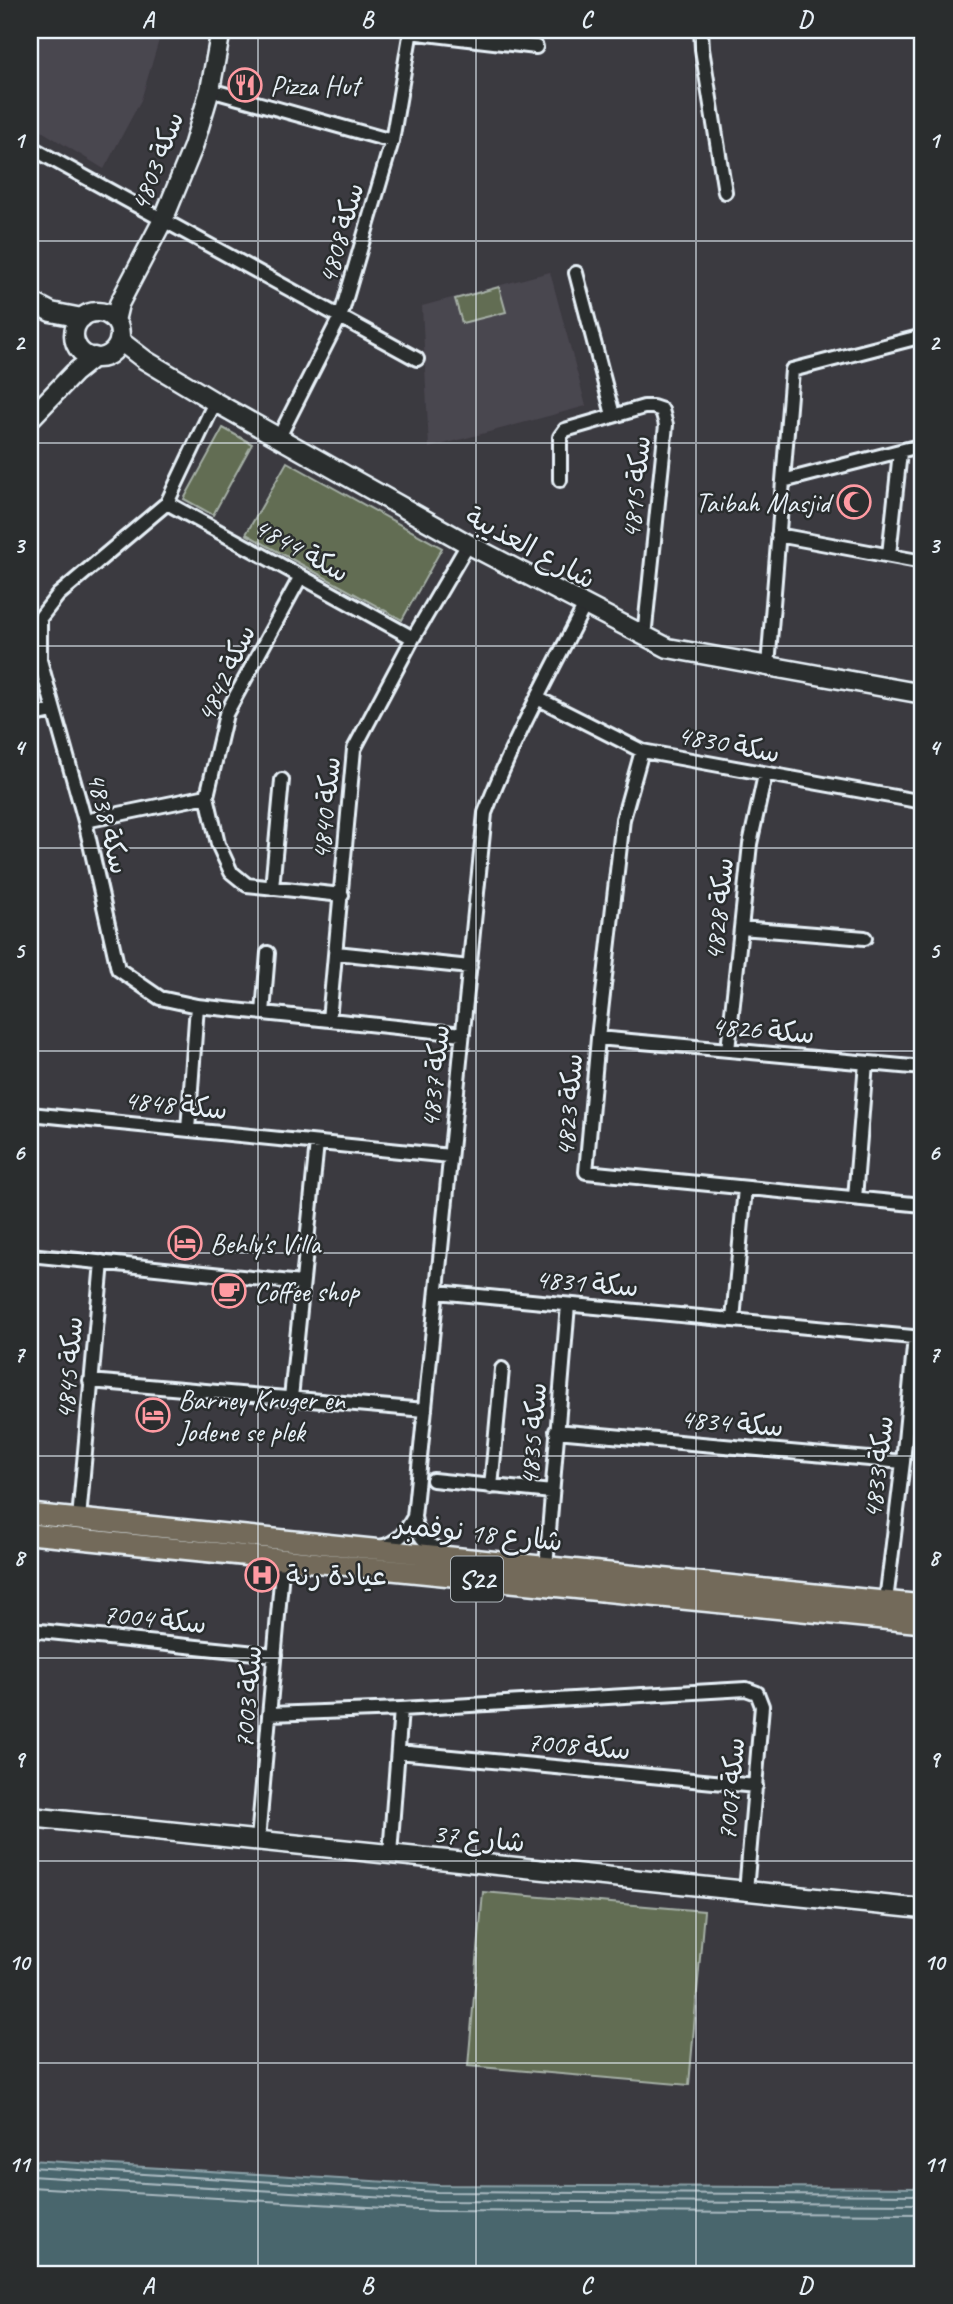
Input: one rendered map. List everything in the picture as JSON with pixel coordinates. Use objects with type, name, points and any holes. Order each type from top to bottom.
[{"type":"main road","name":"شارع 18 نوفمبر","points":[[30,1519],[79,1519],[923,1605]]},
{"type":"main road","name":"شارع 18 نوفمبر","points":[[30,1519],[284,1559],[923,1623]]},
{"type":"street","name":"سكة 4803","points":[[113,313],[164,218],[193,147],[210,90],[221,30]]},
{"type":"street","points":[[701,30],[724,192]]},
{"type":"street","points":[[410,31],[536,47]]},
{"type":"street","name":"سكة 4808","points":[[279,437],[341,315],[392,141],[410,31]]},
{"type":"street","points":[[210,90],[392,141]]},
{"type":"street","points":[[30,147],[164,218],[417,359]]},
{"type":"street","points":[[576,273],[613,415]]},
{"type":"street","points":[[30,301],[51,312],[96,348]]},
{"type":"street","points":[[51,312],[82,318]]},
{"type":"street","points":[[30,419],[96,348],[120,334],[113,313],[93,313],[82,318],[76,327],[96,348]]},
{"type":"street","points":[[768,666],[792,370],[923,336]]},
{"type":"street","name":"شارع العذيبة","points":[[96,348],[145,360],[468,544],[668,648],[923,694]]},
{"type":"street","name":"سكة 4838","points":[[215,402],[167,503],[58,595],[40,618],[40,660],[85,821],[118,969],[160,998],[197,1006],[463,1034]]},
{"type":"street","name":"سكة 4815","points":[[560,480],[560,437],[565,430],[644,407],[662,410],[666,425],[644,637]]},
{"type":"street","points":[[783,481],[923,445]]},
{"type":"street","points":[[889,555],[900,452]]},
{"type":"street","name":"سكة 4844","points":[[167,503],[413,638]]},
{"type":"street","points":[[778,535],[923,562]]},
{"type":"street","name":"سكة 4840","points":[[329,1020],[354,749],[413,638],[468,544]]},
{"type":"street","name":"سكة 4842","points":[[301,576],[226,714],[207,796],[218,844],[231,872],[247,885],[342,895]]},
{"type":"street","name":"سكة 4837","points":[[414,1517],[485,813],[537,698],[585,605]]},
{"type":"street","name":"سكة 4830","points":[[537,698],[642,751],[923,802]]},
{"type":"street","points":[[30,716],[53,711]]},
{"type":"street","name":"سكة 4823","points":[[642,751],[623,819],[586,1172],[923,1205]]},
{"type":"street","name":"سكة 4828","points":[[728,1050],[750,844],[765,775]]},
{"type":"street","points":[[272,888],[282,780]]},
{"type":"street","points":[[85,821],[207,796]]},
{"type":"street","points":[[741,928],[865,938]]},
{"type":"street","points":[[262,1013],[268,953]]},
{"type":"street","points":[[336,953],[470,967]]},
{"type":"street","points":[[188,1130],[197,1006]]},
{"type":"street","name":"سكة 4826","points":[[598,1038],[923,1068]]},
{"type":"street","points":[[855,1198],[866,1063]]},
{"type":"street","name":"سكة 4848","points":[[30,1114],[450,1156]]},
{"type":"street","points":[[290,1398],[317,1143]]},
{"type":"street","points":[[733,1320],[745,1188]]},
{"type":"street","points":[[30,1255],[302,1283]]},
{"type":"street","name":"سكة 4845","points":[[79,1519],[102,1262]]},
{"type":"street","name":"سكة 4831","points":[[437,1292],[919,1338]]},
{"type":"street","name":"سكة 4835","points":[[546,1567],[568,1304]]},
{"type":"street","name":"سكة 4833","points":[[886,1601],[919,1338]]},
{"type":"street","points":[[491,1487],[502,1369]]},
{"type":"street","points":[[90,1381],[425,1410]]},
{"type":"street","name":"سكة 4834","points":[[556,1431],[904,1462]]},
{"type":"street","points":[[433,1480],[552,1492]]},
{"type":"street","points":[[370,1550],[395,1543],[414,1517]]},
{"type":"street","points":[[414,1517],[422,1541],[463,1558]]},
{"type":"street","name":"سكة 7003","points":[[258,1840],[284,1559]]},
{"type":"street","name":"سكة 7004","points":[[30,1630],[275,1655]]},
{"type":"street","name":"سكة 7008","points":[[270,1714],[746,1689],[757,1693]]},
{"type":"street","name":"سكة 7007","points":[[746,1891],[762,1706],[757,1693]]},
{"type":"street","points":[[390,1854],[401,1709]]},
{"type":"street","name":"سكة 7008","points":[[398,1752],[756,1786]]},
{"type":"street","name":"شارع 37","points":[[30,1817],[923,1909]]},
{"type":"shaded area","points":[[30,30],[162,30],[141,100],[104,169],[30,124]]},
{"type":"shaded area","points":[[550,272],[586,406],[429,448],[422,306]]},
{"type":"green space","points":[[499,287],[506,312],[462,323],[455,299]]},
{"type":"green space","points":[[223,428],[252,444],[213,515],[184,499]]},
{"type":"green space","points":[[287,462],[442,548],[402,620],[246,534]]},
{"type":"green space","points":[[483,1892],[704,1911],[689,2085],[468,2066]]},
{"type":"water","points":[[30,2160],[437,2185],[923,2188],[923,2274],[30,2274]]},
{"type":"place","name":"Pizza Hut","points":[[245,85]]},
{"type":"place","name":"Taibah Masjid","points":[[854,502]]},
{"type":"place","name":"Behly's Villa","points":[[185,1243]]},
{"type":"place","name":"Coffee shop","points":[[229,1291]]},
{"type":"place","name":"Barney Kruger en Jodene se plek","points":[[153,1415]]},
{"type":"place","name":"عيادة رنة","points":[[262,1575]]}]
